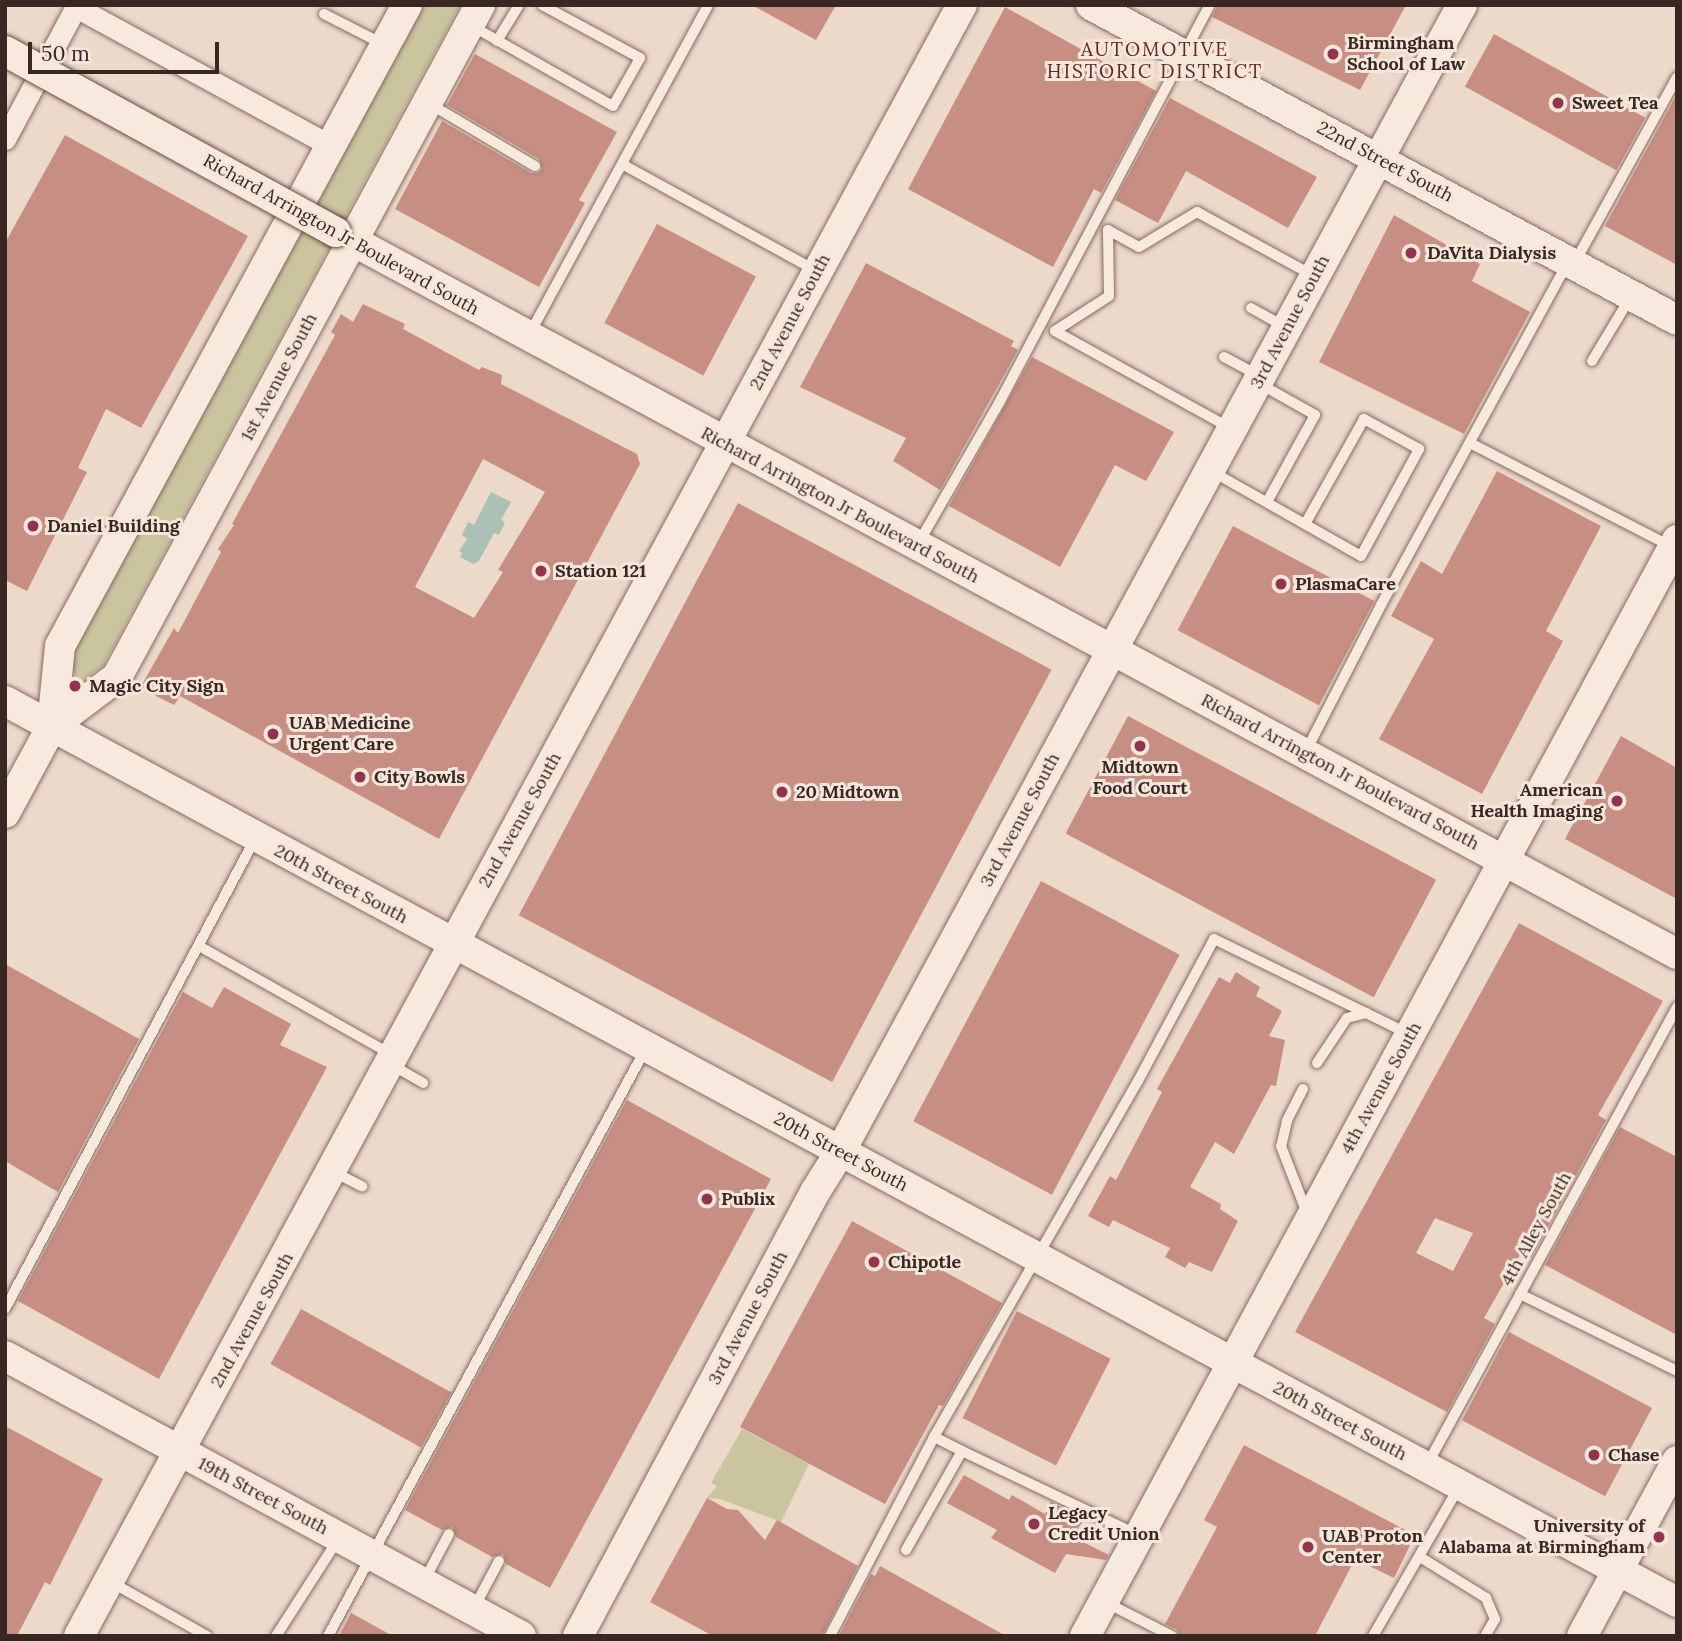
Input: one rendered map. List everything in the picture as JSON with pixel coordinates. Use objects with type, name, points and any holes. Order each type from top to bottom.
[{"type":"street","name":"1st Avenue South","points":[[5,813],[52,726],[60,646],[407,5]]},
{"type":"street","name":"2nd Avenue South","points":[[79,1636],[962,5]]},
{"type":"street","name":"22nd Street South","points":[[1091,5],[1677,320]]},
{"type":"street","name":"3rd Avenue South","points":[[578,1636],[809,1204],[840,1152],[1462,5]]},
{"type":"street","points":[[5,138],[77,6],[331,146]]},
{"type":"street","name":"1st Avenue South","points":[[52,726],[117,677],[344,237],[427,103],[474,15]]},
{"type":"street","name":"Richard Arrington Jr Boulevard South","points":[[5,51],[528,337],[1677,954]]},
{"type":"street","name":"4th Avenue South","points":[[1084,1636],[1675,544]]},
{"type":"street","name":"20th Street South","points":[[5,701],[1038,1257],[1459,1487],[1677,1602]]},
{"type":"street","name":"19th Street South","points":[[5,1356],[522,1636]]},
{"type":"street","points":[[1582,1636],[1677,1461]]},
{"type":"lane","points":[[497,41],[519,5]]},
{"type":"lane","points":[[474,15],[497,41],[612,106],[640,58],[542,5]]},
{"type":"lane","points":[[528,337],[708,5]]},
{"type":"lane","points":[[917,547],[1011,380],[1210,5]]},
{"type":"lane","points":[[324,14],[385,45]]},
{"type":"lane","points":[[1305,753],[1470,443],[1677,77]]},
{"type":"lane","points":[[427,103],[535,166]]},
{"type":"lane","points":[[622,164],[817,271]]},
{"type":"lane","points":[[1232,429],[1055,331],[1109,296],[1108,230],[1139,247],[1197,212],[1315,276]]},
{"type":"lane","points":[[1592,361],[1632,296]]},
{"type":"lane","points":[[1251,308],[1287,328]]},
{"type":"lane","points":[[1224,357],[1315,415],[1267,502]]},
{"type":"lane","points":[[1210,470],[1361,556],[1419,449],[1364,419],[1305,524]]},
{"type":"lane","points":[[1470,443],[1675,544]]},
{"type":"lane","points":[[5,1309],[256,837]]},
{"type":"lane","points":[[830,1636],[934,1437],[1038,1257],[1214,939],[1335,1001],[1410,1034]]},
{"type":"lane","points":[[198,946],[391,1060],[423,1083]]},
{"type":"lane","name":"4th Alley South","points":[[1426,1468],[1677,1007]]},
{"type":"lane","points":[[1317,1063],[1347,1018],[1366,1013]]},
{"type":"lane","points":[[328,1636],[646,1048]]},
{"type":"lane","points":[[1303,1089],[1287,1121],[1281,1146],[1309,1219]]},
{"type":"lane","points":[[332,1171],[362,1186]]},
{"type":"lane","points":[[1520,1294],[1677,1371]]},
{"type":"lane","points":[[934,1437],[1138,1535]]},
{"type":"lane","points":[[906,1550],[962,1451]]},
{"type":"lane","points":[[1373,1636],[1459,1487]]},
{"type":"lane","points":[[423,1583],[449,1534]]},
{"type":"lane","points":[[276,1636],[339,1537]]},
{"type":"lane","points":[[1420,1557],[1486,1598],[1495,1619],[1485,1636]]},
{"type":"lane","points":[[473,1610],[499,1560]]},
{"type":"lane","points":[[109,1580],[207,1636]]},
{"type":"lane","points":[[1103,1601],[1171,1636]]},
{"type":"shaded area","points":[[421,5],[460,5],[103,666],[75,686],[72,652]]},
{"type":"shaded area","points":[[491,492],[511,502],[501,520],[505,522],[499,535],[494,533],[479,561],[473,564],[460,557],[462,553],[459,551],[467,539],[462,535],[468,522],[474,525]]},
{"type":"shaded area","points":[[742,1429],[809,1464],[781,1522],[720,1499],[707,1498],[717,1486],[711,1483]]},
{"type":"building","points":[[752,5],[836,5],[816,40]]},
{"type":"building","name":"Birmingham School of Law","points":[[1218,5],[1406,5],[1360,90],[1212,17]]},
{"type":"building","points":[[1005,7],[1156,91],[1101,193],[1094,189],[1053,267],[908,189]]},
{"type":"building","name":"Sweet Tea","points":[[1494,34],[1645,118],[1616,170],[1465,86]]},
{"type":"building","points":[[475,54],[617,132],[579,200],[585,203],[539,287],[395,209],[442,121],[531,173],[538,173],[542,169],[539,159],[447,105]]},
{"type":"building","points":[[1677,94],[1677,265],[1605,226]]},
{"type":"building","points":[[1170,98],[1317,177],[1288,228],[1186,171],[1158,223],[1115,200]]},
{"type":"building","points":[[65,135],[248,236],[141,428],[106,409],[78,468],[87,472],[27,591],[5,580],[5,243]]},
{"type":"building","points":[[1394,215],[1480,264],[1472,281],[1530,312],[1464,434],[1319,362]]},
{"type":"building","points":[[657,224],[756,277],[703,375],[604,323]]},
{"type":"building","points":[[866,263],[1014,341],[1011,346],[1018,350],[940,490],[893,461],[906,438],[800,387]]},
{"type":"building","name":"Station 121","points":[[363,304],[405,324],[403,329],[479,370],[482,367],[502,375],[501,384],[637,454],[640,464],[439,839],[180,696],[174,705],[140,688],[174,628],[178,633],[221,552],[218,549],[234,525],[232,524],[335,335],[331,332],[341,314],[353,322]],"holes":[[[483,459],[545,492],[498,570],[503,572],[474,618],[415,587]]]},
{"type":"building","points":[[1032,357],[1174,432],[1146,481],[1115,465],[1060,567],[949,506]]},
{"type":"building","points":[[1497,471],[1601,526],[1546,631],[1563,641],[1482,794],[1379,739],[1434,639],[1391,616],[1421,561],[1442,574]]},
{"type":"building","name":"20 Midtown","points":[[738,503],[1051,670],[832,1082],[519,915]]},
{"type":"building","points":[[1233,526],[1374,601],[1319,705],[1178,630]]},
{"type":"building","points":[[1128,716],[1436,880],[1374,997],[1066,833]]},
{"type":"building","points":[[1621,736],[1677,768],[1677,899],[1565,839]]},
{"type":"building","points":[[1041,881],[1180,955],[1052,1195],[913,1121]]},
{"type":"building","points":[[1519,923],[1663,1001],[1598,1115],[1606,1120],[1531,1258],[1521,1253],[1484,1318],[1495,1324],[1447,1412],[1295,1332]],"holes":[[[1435,1218],[1473,1233],[1453,1271],[1416,1253]]]},
{"type":"building","points":[[5,964],[139,1039],[58,1192],[5,1161]]},
{"type":"building","points":[[1236,972],[1260,987],[1256,996],[1282,1011],[1269,1036],[1285,1040],[1276,1086],[1271,1085],[1234,1154],[1215,1142],[1190,1187],[1221,1204],[1220,1209],[1238,1221],[1212,1272],[1189,1262],[1185,1268],[1165,1257],[1170,1248],[1113,1220],[1109,1227],[1088,1216],[1110,1176],[1116,1180],[1162,1092],[1157,1089],[1219,977],[1230,983]]},
{"type":"building","points":[[224,987],[291,1024],[280,1045],[327,1067],[159,1379],[18,1301],[183,992],[212,1008]]},
{"type":"building","points":[[627,1100],[771,1179],[550,1588],[506,1564],[503,1554],[492,1557],[456,1537],[452,1527],[442,1530],[405,1510]]},
{"type":"building","points":[[1620,1127],[1677,1157],[1677,1335],[1545,1265]]},
{"type":"building","points":[[852,1221],[1002,1303],[943,1406],[939,1405],[885,1504],[740,1427]]},
{"type":"building","points":[[301,1309],[451,1392],[421,1447],[270,1364]]},
{"type":"building","points":[[1017,1311],[1111,1359],[1056,1466],[963,1418]]},
{"type":"building","points":[[1509,1332],[1652,1408],[1605,1496],[1462,1420]]},
{"type":"building","points":[[5,1426],[103,1479],[50,1585],[45,1582],[17,1636],[5,1636]]},
{"type":"building","name":"UAB Proton Center","points":[[1244,1445],[1415,1535],[1394,1578],[1355,1559],[1315,1636],[1180,1636],[1176,1629],[1165,1624],[1217,1527],[1204,1520]]},
{"type":"building","name":"Legacy Credit Union","points":[[964,1475],[1009,1500],[1012,1495],[1045,1514],[1051,1502],[1084,1519],[1073,1537],[1109,1555],[1106,1560],[1066,1554],[1055,1573],[991,1538],[997,1530],[947,1503]]},
{"type":"building","points":[[707,1498],[727,1509],[738,1510],[765,1540],[777,1520],[858,1566],[822,1636],[713,1636],[650,1602]]},
{"type":"building","points":[[880,1566],[1006,1636],[839,1636],[871,1574],[875,1576]]},
{"type":"building","points":[[351,1613],[393,1636],[339,1636]]},
{"type":"place","name":"Birmingham School of Law","points":[[1333,54]]},
{"type":"place","name":"Sweet Tea","points":[[1558,103]]},
{"type":"place","name":"DaVita Dialysis","points":[[1411,253]]},
{"type":"place","name":"Daniel Building","points":[[33,526]]},
{"type":"place","name":"Station 121","points":[[541,571]]},
{"type":"place","name":"PlasmaCare","points":[[1281,584]]},
{"type":"place","name":"Magic City Sign","points":[[75,686]]},
{"type":"place","name":"UAB Medicine Urgent Care","points":[[273,734]]},
{"type":"place","name":"Midtown Food Court","points":[[1140,746]]},
{"type":"place","name":"City Bowls","points":[[360,777]]},
{"type":"place","name":"20 Midtown","points":[[782,792]]},
{"type":"place","name":"American Health Imaging","points":[[1617,801]]},
{"type":"place","name":"Publix","points":[[707,1199]]},
{"type":"place","name":"Chipotle","points":[[874,1262]]},
{"type":"place","name":"Chase","points":[[1594,1455]]},
{"type":"place","name":"Legacy Credit Union","points":[[1034,1524]]},
{"type":"place","name":"University of Alabama at Birmingham","points":[[1659,1537]]},
{"type":"place","name":"UAB Proton Center","points":[[1308,1547]]},
{"type":"district","name":"AUTOMOTIVE HISTORIC DISTRICT","points":[[1155,61]]}]
